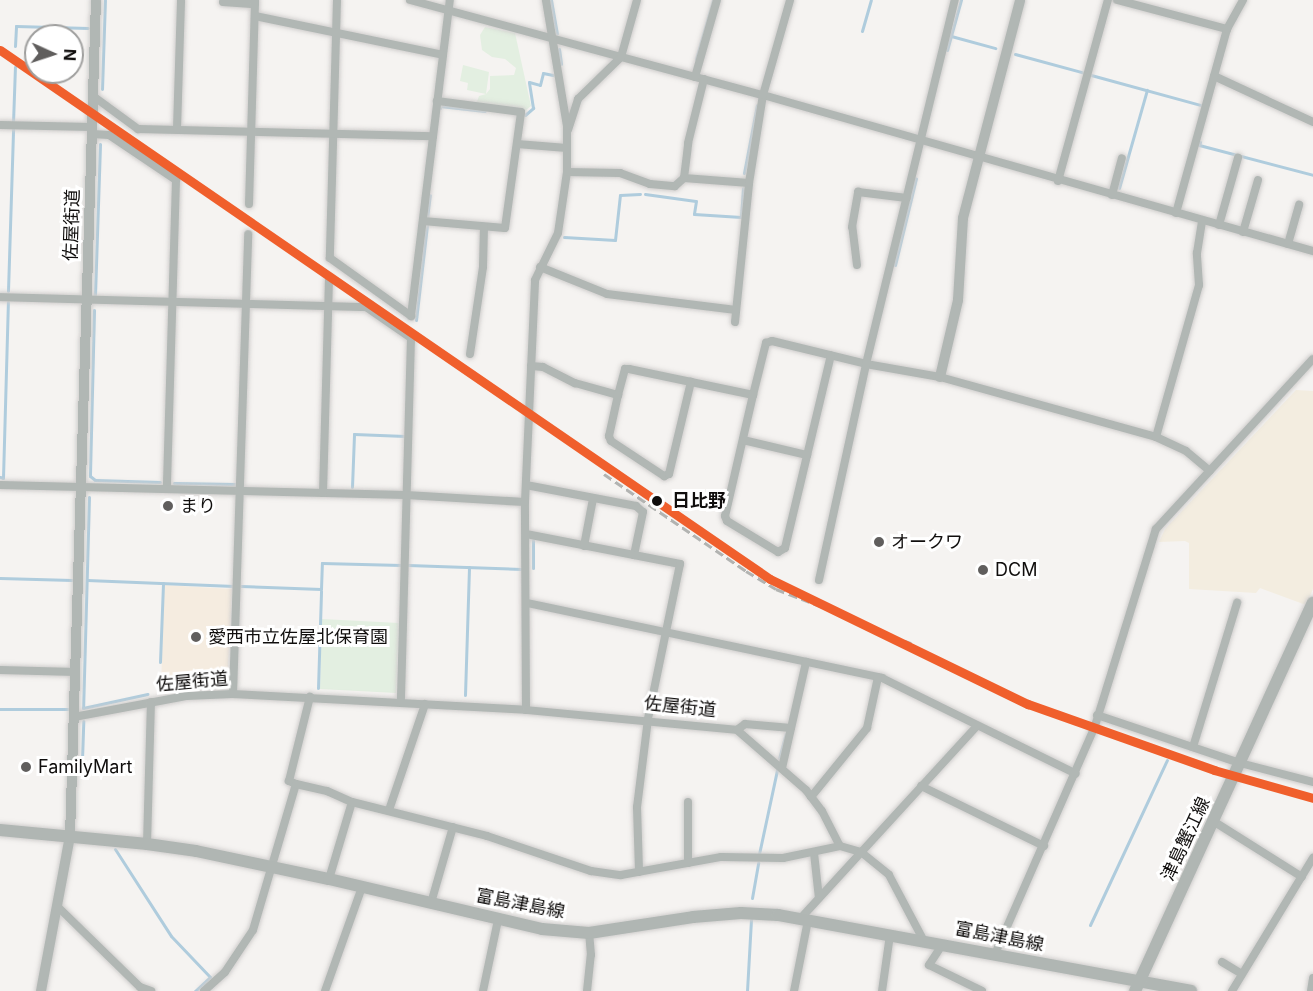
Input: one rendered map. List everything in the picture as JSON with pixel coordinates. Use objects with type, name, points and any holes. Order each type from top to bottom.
[{"type":"main road","name":"津島蟹江線","points":[[1138,986],[1313,603]]},
{"type":"main road","name":"富島津島線","points":[[0,830],[147,844],[329,879],[542,930],[590,933],[735,913],[804,920],[995,954],[1138,986],[1191,991]]},
{"type":"street","name":"佐屋街道","points":[[96,0],[75,717],[151,702],[233,694],[526,710],[648,719],[737,730],[782,768],[811,797],[840,846]]},
{"type":"street","points":[[177,129],[181,0]]},
{"type":"street","points":[[337,0],[330,258],[411,316],[450,0]]},
{"type":"street","points":[[410,0],[763,95],[1058,181],[1313,251]]},
{"type":"street","points":[[526,710],[525,502],[535,280],[558,233],[567,172],[567,130],[546,0]]},
{"type":"street","points":[[567,130],[578,99],[621,57],[637,0]]},
{"type":"street","points":[[567,172],[620,173],[650,184],[675,186],[684,178],[700,78],[717,0]]},
{"type":"street","points":[[735,322],[749,183],[763,95],[790,0]]},
{"type":"street","points":[[819,580],[866,364],[907,198],[918,140],[955,0]]},
{"type":"street","points":[[940,377],[958,300],[961,230],[1020,0]]},
{"type":"street","points":[[1058,181],[1108,0]]},
{"type":"street","points":[[1117,0],[1227,29]]},
{"type":"street","points":[[1176,213],[1227,29],[1243,0]]},
{"type":"street","points":[[223,2],[255,2],[249,204]]},
{"type":"street","points":[[255,16],[443,56]]},
{"type":"street","points":[[1214,76],[1313,122]]},
{"type":"street","points":[[93,96],[138,129],[433,136]]},
{"type":"street","points":[[423,221],[505,228],[521,112],[437,101]]},
{"type":"street","points":[[0,125],[92,131],[109,135],[176,180],[167,489]]},
{"type":"street","points":[[517,144],[567,148]]},
{"type":"street","points":[[1112,195],[1122,158]]},
{"type":"street","points":[[1219,225],[1238,158]]},
{"type":"street","points":[[684,178],[749,183]]},
{"type":"street","points":[[1244,232],[1258,180]]},
{"type":"street","points":[[857,266],[852,227],[858,192],[907,198]]},
{"type":"street","points":[[1288,244],[1299,205]]},
{"type":"street","points":[[1156,437],[1198,285],[1200,267],[1197,253],[1202,221]]},
{"type":"street","points":[[470,354],[483,267],[484,227]]},
{"type":"street","points":[[233,694],[249,234]]},
{"type":"street","points":[[540,267],[607,294],[736,310]]},
{"type":"street","points":[[323,493],[329,279]]},
{"type":"street","points":[[0,297],[366,307],[411,338],[401,702]]},
{"type":"street","points":[[831,355],[785,548],[778,552],[727,521],[725,516],[766,343],[772,341],[831,355],[866,364],[940,377],[1156,437],[1186,451],[1210,471]]},
{"type":"street","points":[[995,954],[1076,774],[1156,529],[1313,359]]},
{"type":"street","points":[[531,366],[543,367],[575,383],[618,395]]},
{"type":"street","points":[[691,382],[669,474],[664,476],[611,441],[609,436],[625,369],[691,382],[753,395]]},
{"type":"street","points":[[742,441],[807,455]]},
{"type":"street","points":[[0,485],[406,495],[525,502]]},
{"type":"street","points":[[526,485],[614,504],[619,502],[636,506],[643,512],[634,555]]},
{"type":"street","points":[[584,546],[593,499]]},
{"type":"street","points":[[526,534],[680,564],[648,719],[637,807],[639,872]]},
{"type":"street","points":[[527,603],[878,677],[1076,774]]},
{"type":"street","points":[[1193,747],[1237,603]]},
{"type":"street","points":[[782,768],[806,662]]},
{"type":"street","points":[[0,670],[76,672]]},
{"type":"street","points":[[811,797],[867,728],[878,677]]},
{"type":"street","points":[[310,697],[289,781],[296,784],[327,791],[352,802],[390,810],[533,850],[591,871],[621,875],[721,857],[783,858],[840,846],[861,852],[889,875],[924,941]]},
{"type":"street","points":[[147,844],[151,702]]},
{"type":"street","points":[[390,810],[426,704]]},
{"type":"street","points":[[1097,715],[1240,763],[1313,782]]},
{"type":"street","points":[[41,991],[70,836],[75,717]]},
{"type":"street","points":[[737,730],[745,724],[791,728]]},
{"type":"street","points":[[794,991],[804,920],[819,898],[977,726]]},
{"type":"street","points":[[204,991],[225,972],[253,930],[296,784]]},
{"type":"street","points":[[921,786],[1044,846]]},
{"type":"street","points":[[329,879],[352,802]]},
{"type":"street","points":[[688,802],[688,863]]},
{"type":"street","points":[[1213,821],[1302,877]]},
{"type":"street","points":[[431,903],[453,827]]},
{"type":"street","points":[[814,853],[819,898]]},
{"type":"street","points":[[1232,991],[1313,858]]},
{"type":"street","points":[[325,991],[362,887]]},
{"type":"street","points":[[58,907],[138,989],[152,991]]},
{"type":"street","points":[[483,991],[498,920]]},
{"type":"street","points":[[587,991],[591,954],[590,933]]},
{"type":"street","points":[[882,991],[890,935]]},
{"type":"street","points":[[942,945],[929,965],[982,991]]},
{"type":"street","points":[[1222,962],[1242,974]]},
{"type":"street","points":[[1311,991],[1313,978]]},
{"type":"shaded area","points":[[1296,390],[1313,391],[1313,589],[1306,605],[1260,588],[1256,593],[1189,589],[1189,543],[1185,541],[1159,542],[1165,529]]},
{"type":"shaded area","name":"愛西市立佐屋北保育園","points":[[164,585],[232,589],[227,685],[161,691]]},
{"type":"green space","points":[[485,27],[515,33],[531,106],[525,111],[476,104],[479,96],[486,94],[490,89],[490,76],[514,75],[516,68],[505,59],[492,57],[482,50],[480,35]]},
{"type":"green space","points":[[463,65],[489,72],[486,94],[467,90],[468,83],[460,81]]},
{"type":"green space","points":[[322,619],[399,623],[396,693],[320,689]]},
{"type":"waterway","points":[[102,89],[105,0]]},
{"type":"waterway","points":[[551,0],[557,33]]},
{"type":"waterway","points":[[696,59],[713,0]]},
{"type":"waterway","points":[[862,31],[871,0]]},
{"type":"waterway","points":[[947,50],[961,0]]},
{"type":"waterway","points":[[15,46],[16,26],[88,28]]},
{"type":"waterway","points":[[951,36],[995,48]]},
{"type":"waterway","points":[[559,49],[561,64]]},
{"type":"waterway","points":[[1015,54],[1085,73]]},
{"type":"waterway","points":[[13,123],[15,67]]},
{"type":"waterway","points":[[525,115],[533,108],[529,82],[540,85],[543,73],[553,75]]},
{"type":"waterway","points":[[1091,75],[1201,105]]},
{"type":"waterway","points":[[1119,188],[1147,90]]},
{"type":"waterway","points":[[744,173],[757,105]]},
{"type":"waterway","points":[[440,108],[440,106],[485,111]]},
{"type":"waterway","points":[[8,291],[13,128]]},
{"type":"waterway","points":[[1200,142],[1199,145],[1313,175]]},
{"type":"waterway","points":[[95,295],[100,144]]},
{"type":"waterway","points":[[895,265],[916,178]]},
{"type":"waterway","points":[[645,194],[696,201],[694,214],[741,217],[743,188]]},
{"type":"waterway","points":[[564,237],[615,240],[620,195],[640,194]]},
{"type":"waterway","points":[[427,218],[430,195]]},
{"type":"waterway","points":[[416,320],[427,225]]},
{"type":"waterway","points":[[0,477],[3,478],[8,302]]},
{"type":"waterway","points":[[94,310],[90,476],[95,480],[160,482]]},
{"type":"waterway","points":[[352,487],[354,434],[405,436]]},
{"type":"waterway","points":[[174,483],[235,484]]},
{"type":"waterway","points":[[89,497],[83,708],[147,694]]},
{"type":"waterway","points":[[533,540],[533,568]]},
{"type":"waterway","points":[[241,586],[321,589],[322,563],[401,565]]},
{"type":"waterway","points":[[408,565],[521,569]]},
{"type":"waterway","points":[[465,695],[469,567]]},
{"type":"waterway","points":[[0,578],[72,580]]},
{"type":"waterway","points":[[87,580],[234,586]]},
{"type":"waterway","points":[[160,662],[163,583]]},
{"type":"waterway","points":[[318,688],[321,591]]},
{"type":"waterway","points":[[0,709],[69,709]]},
{"type":"waterway","points":[[82,759],[83,721]]},
{"type":"waterway","points":[[779,759],[786,733]]},
{"type":"waterway","points":[[1090,925],[1167,760]]},
{"type":"waterway","points":[[759,854],[777,770]]},
{"type":"waterway","points":[[115,849],[171,936],[210,977],[195,991]]},
{"type":"waterway","points":[[752,898],[758,863]]},
{"type":"waterway","points":[[747,991],[751,919]]},
{"type":"railway","points":[[604,474],[776,589],[833,611]]},
{"type":"railway","points":[[866,627],[911,643]]},
{"type":"transit line","points":[[0,50],[770,579],[1028,704],[1214,770],[1313,798]]},
{"type":"place","name":"日比野","points":[[657,501]]},
{"type":"place","name":"まり","points":[[168,506]]},
{"type":"place","name":"オークワ","points":[[879,542]]},
{"type":"place","name":"DCM","points":[[983,570]]},
{"type":"place","name":"愛西市立佐屋北保育園","points":[[196,637]]},
{"type":"place","name":"FamilyMart","points":[[26,767]]}]
